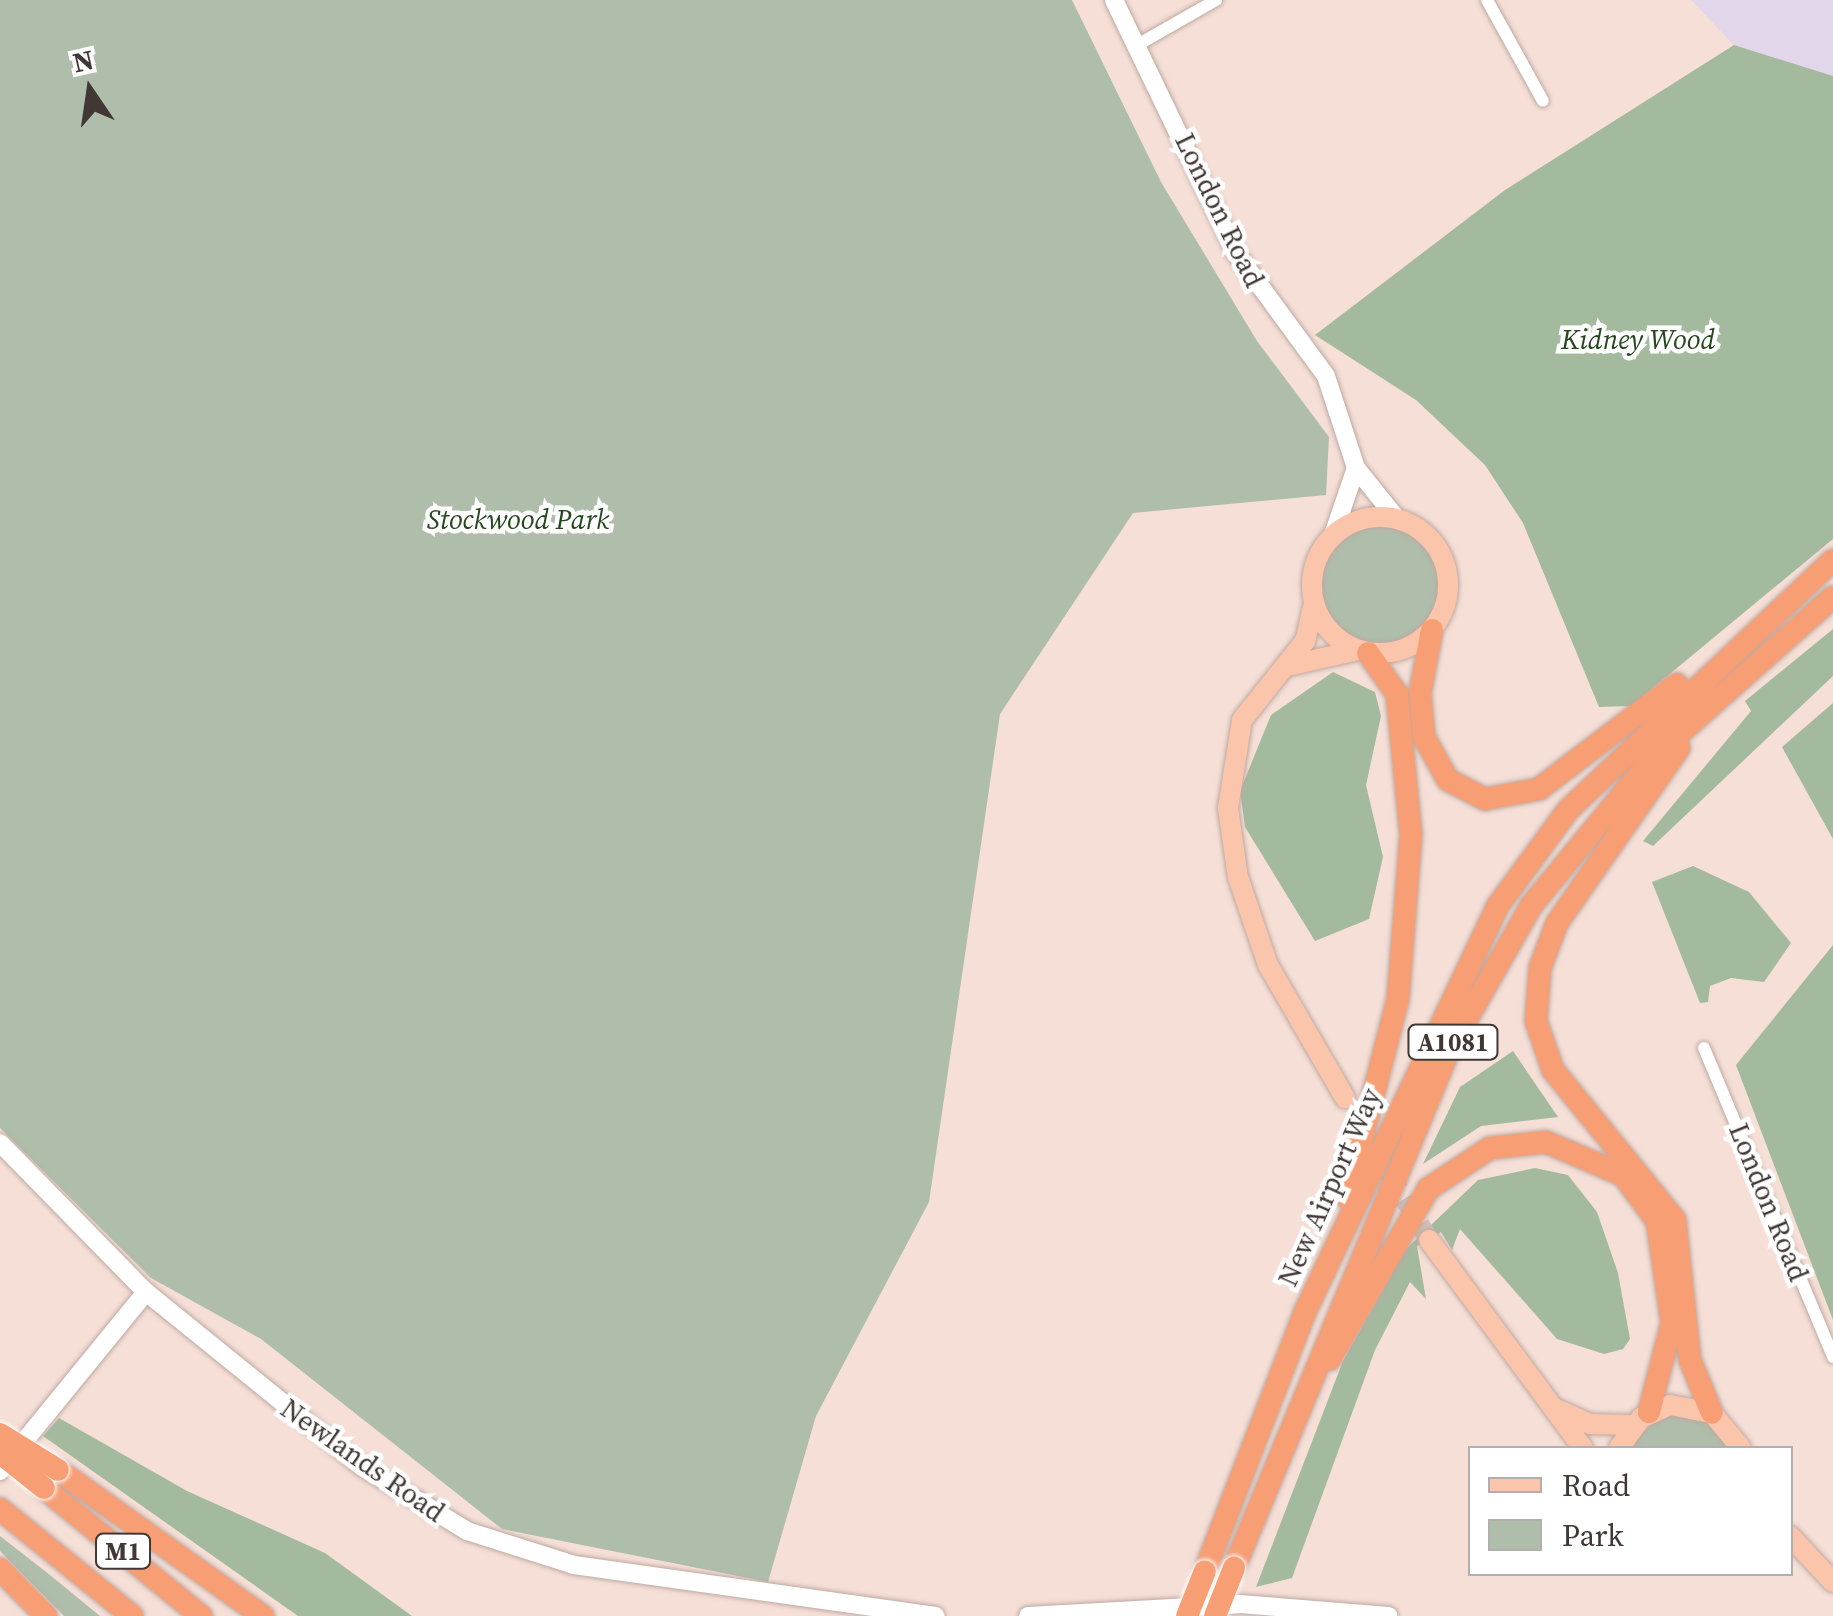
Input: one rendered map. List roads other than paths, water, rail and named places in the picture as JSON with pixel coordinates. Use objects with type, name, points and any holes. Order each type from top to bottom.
[{"type":"highway","name":"New Airport Way","points":[[1187,1616],[1332,1254],[1444,1004],[1528,860],[1618,759],[1833,560]]},
{"type":"highway","name":"New Airport Way","points":[[1215,1616],[1466,1014],[1567,857],[1719,699],[1833,597]]},
{"type":"highway","name":"A1081","points":[[1432,630],[1420,693],[1430,753],[1466,793],[1504,800],[1557,778],[1773,615]]},
{"type":"highway","name":"A1081","points":[[1332,1254],[1391,1037],[1411,835],[1397,694],[1363,652]]},
{"type":"highway","name":"A1081","points":[[1712,1413],[1690,1360],[1675,1220],[1553,1070],[1536,992],[1556,922],[1590,867],[1719,699]]},
{"type":"highway","name":"A1081","points":[[1283,1446],[1404,1219],[1460,1162],[1516,1143],[1598,1158],[1624,1175],[1656,1220],[1672,1323],[1641,1419]]},
{"type":"highway","points":[[0,1434],[51,1479],[263,1616]]},
{"type":"highway","name":"M1","points":[[0,1453],[51,1479],[202,1616]]},
{"type":"highway","name":"M1","points":[[8,1515],[132,1616]]},
{"type":"highway","points":[[0,1569],[46,1616]]},
{"type":"main road","points":[[1286,666],[1363,652],[1403,650],[1432,630],[1448,594],[1442,555],[1397,519],[1352,522],[1334,535],[1314,566],[1314,603],[1305,641],[1286,666],[1234,742],[1232,845],[1268,965],[1345,1098]]},
{"type":"main road","points":[[1314,603],[1323,624],[1363,652]]},
{"type":"main road","points":[[1429,1240],[1581,1446]]},
{"type":"main road","points":[[1551,1406],[1590,1424],[1641,1419],[1670,1405],[1712,1413],[1739,1446]]},
{"type":"main road","points":[[1621,1446],[1641,1419]]},
{"type":"main road","points":[[1793,1539],[1833,1582]]},
{"type":"street","name":"London Road","points":[[1114,0],[1139,44],[1236,253],[1335,393],[1356,468],[1397,519]]},
{"type":"street","points":[[1139,44],[1216,0]]},
{"type":"street","points":[[1487,0],[1543,101]]},
{"type":"street","points":[[1334,535],[1356,468]]},
{"type":"street","name":"London Road","points":[[1704,1048],[1833,1357]]},
{"type":"street","name":"Newlands Road","points":[[0,1143],[146,1292],[361,1466],[480,1537],[610,1571],[935,1616]]},
{"type":"street","points":[[0,1470],[146,1292]]},
{"type":"street","points":[[1028,1616],[1240,1604],[1389,1616]]},
{"type":"tunnel","points":[[1389,1173],[1429,1240]]},
{"type":"park label","name":"Kidney Wood","points":[[1638,339]]},
{"type":"park label","name":"Stockwood Park","points":[[518,519]]}]
